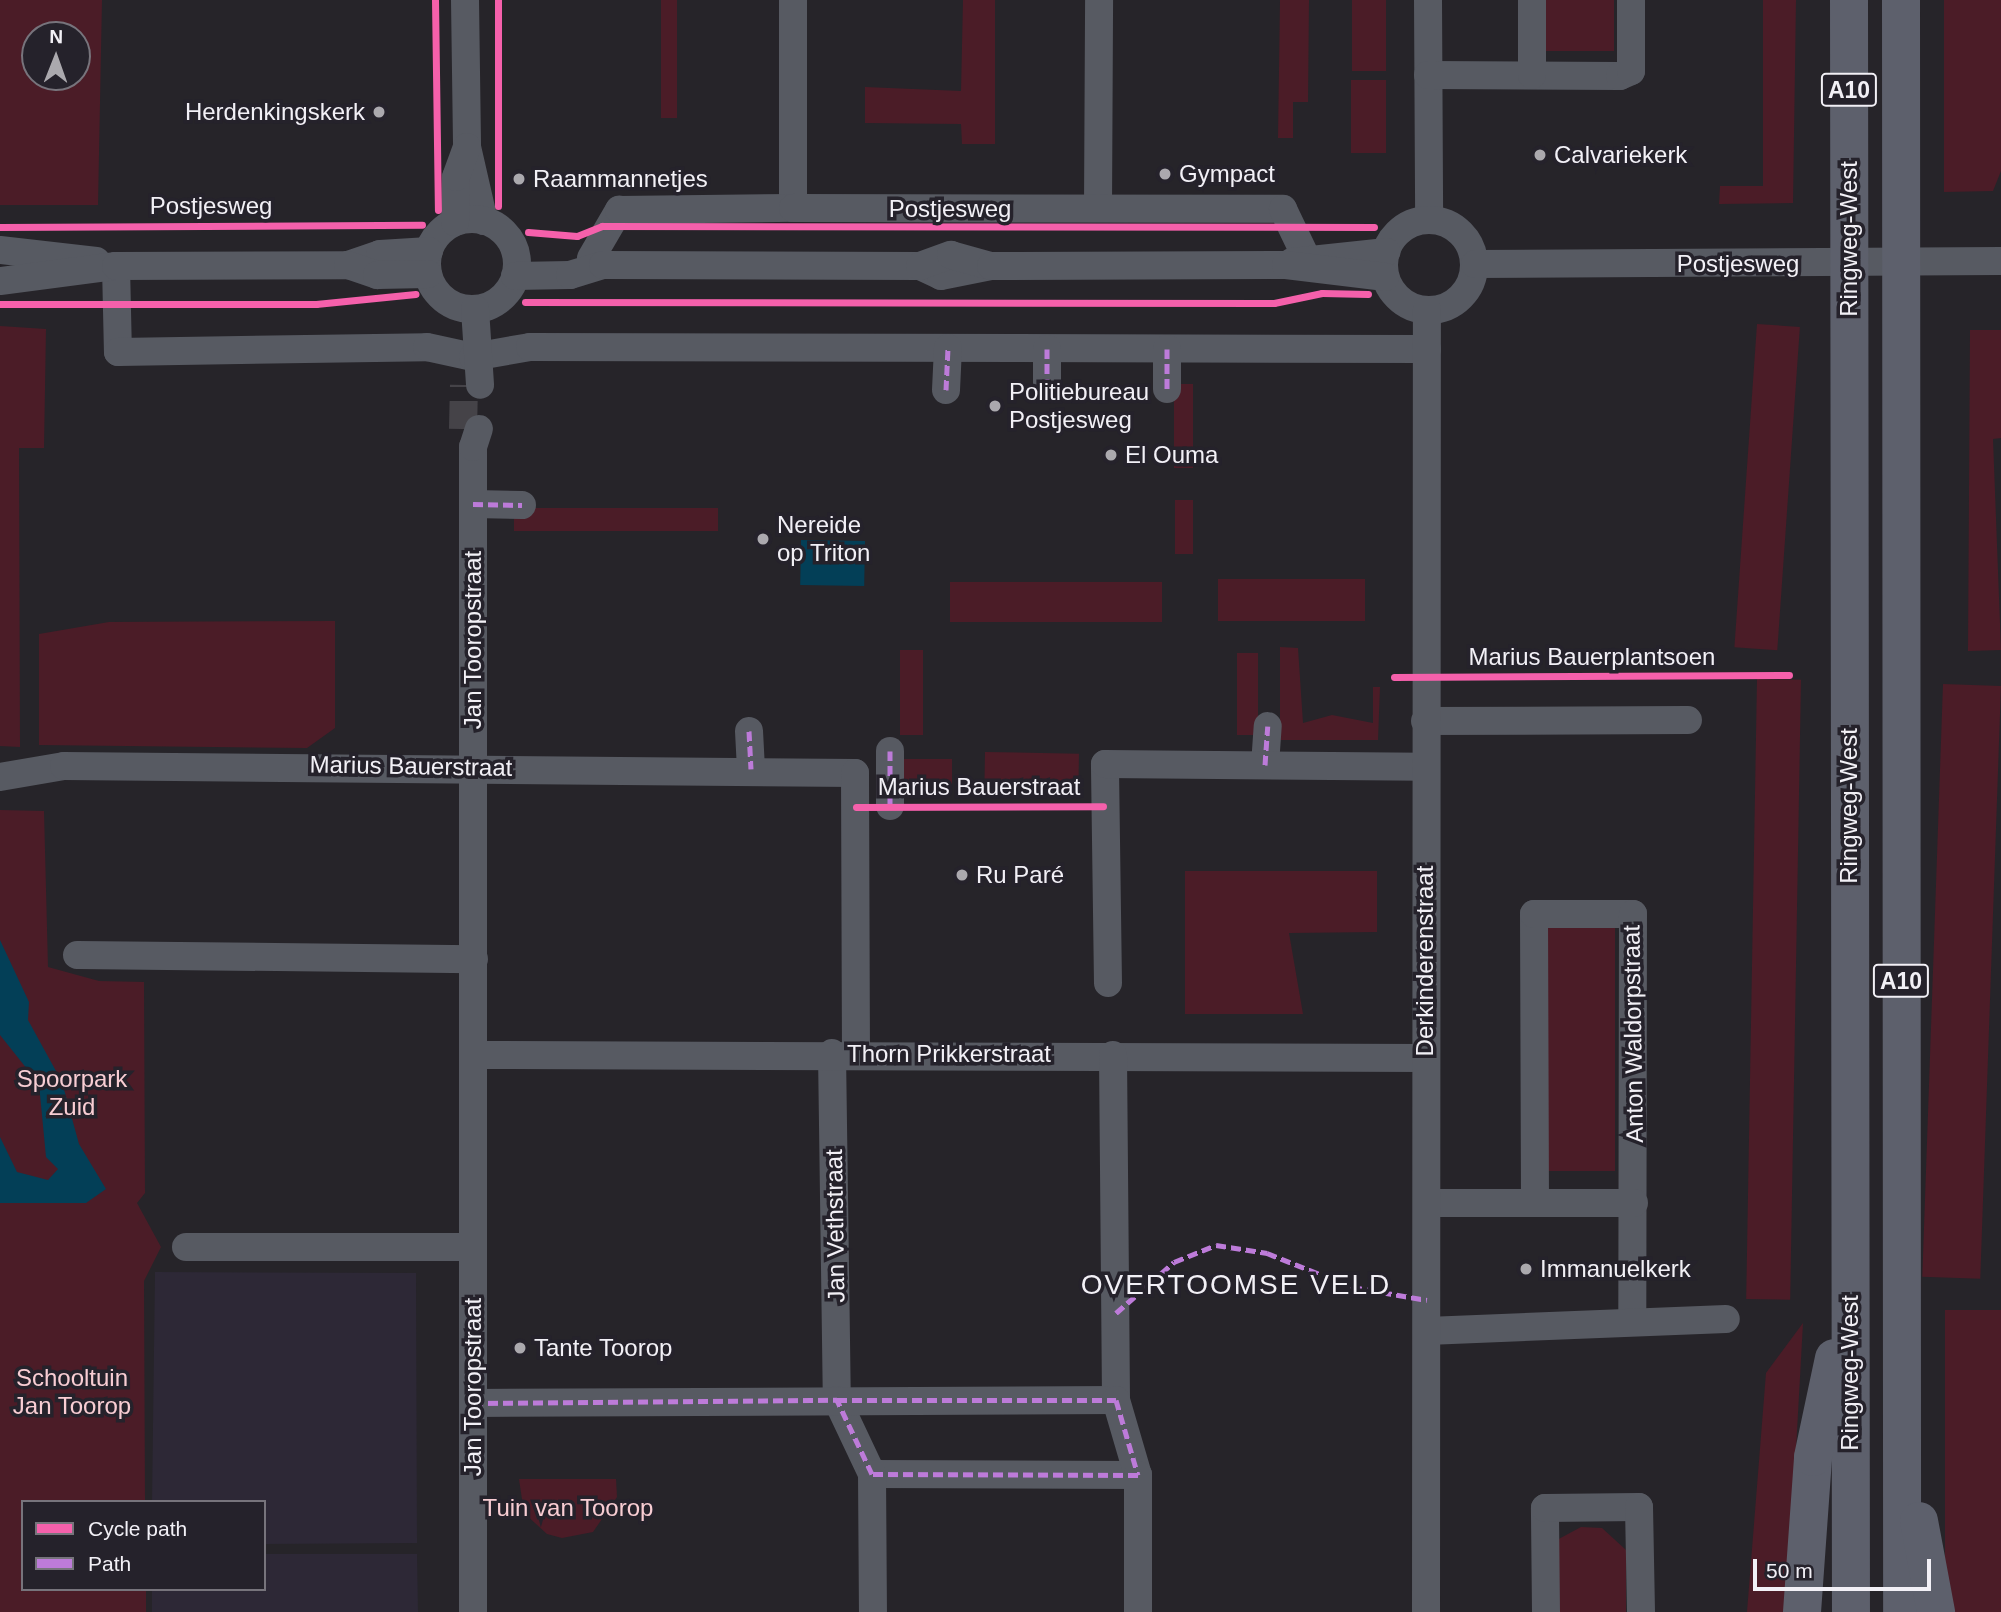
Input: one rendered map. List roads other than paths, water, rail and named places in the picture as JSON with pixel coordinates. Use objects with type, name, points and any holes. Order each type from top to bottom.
[{"type":"highway","name":"Ringweg-West","points":[[1849,0],[1851,1612]]},
{"type":"highway","name":"Ringweg-West","points":[[1901,0],[1902,1612]]},
{"type":"highway","name":"A10","points":[[1802,1612],[1813,1457],[1850,1284]]},
{"type":"highway","name":"A10","points":[[1901,1423],[1936,1612]]},
{"type":"street","points":[[465,0],[467,147],[484,221]]},
{"type":"street","points":[[793,0],[793,208]]},
{"type":"street","points":[[1098,208],[1099,0]]},
{"type":"street","points":[[1428,0],[1429,219]]},
{"type":"street","points":[[1532,0],[1532,75]]},
{"type":"street","points":[[1428,75],[1620,76],[1631,71],[1631,0]]},
{"type":"street","points":[[0,281],[116,266],[348,265],[377,275],[428,263],[455,222],[456,177],[467,147]]},
{"type":"street","name":"Postjesweg","points":[[597,261],[619,210],[793,208],[1283,209],[1296,260]]},
{"type":"street","points":[[1429,219],[1461,232],[1475,264],[1466,292],[1427,310],[1399,299],[1385,264],[1395,235],[1429,219]]},
{"type":"street","points":[[428,263],[445,300],[475,309],[496,302],[516,266],[505,234],[484,221],[455,222]]},
{"type":"street","points":[[0,250],[116,266]]},
{"type":"street","name":"Postjesweg","points":[[516,266],[570,275],[597,261],[920,266],[951,255],[991,266],[1296,260],[1385,264]]},
{"type":"street","name":"Postjesweg","points":[[1475,264],[2001,261]]},
{"type":"street","points":[[116,266],[118,352],[427,347],[473,358],[530,347],[1427,349]]},
{"type":"street","points":[[472,385],[475,309]]},
{"type":"street","name":"Derkinderenstraat","points":[[1426,1612],[1424,767],[1427,310]]},
{"type":"street","points":[[946,390],[948,348]]},
{"type":"street","points":[[1048,349],[1048,389]]},
{"type":"street","points":[[1167,349],[1167,389]]},
{"type":"street","name":"Jan Tooropstraat","points":[[472,435],[473,1612]]},
{"type":"street","points":[[473,504],[522,505]]},
{"type":"street","points":[[1425,721],[1688,720]]},
{"type":"street","points":[[1265,765],[1268,726]]},
{"type":"street","points":[[749,731],[751,769]]},
{"type":"street","points":[[890,751],[890,806]]},
{"type":"street","name":"Marius Bauerstraat","points":[[1108,982],[1103,806],[1105,764],[1424,767]]},
{"type":"street","name":"Marius Bauerstraat","points":[[0,777],[65,766],[751,769],[855,773],[856,807]]},
{"type":"street","name":"Jan Vethstraat","points":[[837,1399],[844,1054],[856,807]]},
{"type":"street","name":"Anton Waldorpstraat","points":[[1535,1202],[1534,914],[1633,914],[1632,1319]]},
{"type":"street","points":[[77,955],[474,959]]},
{"type":"street","name":"Thorn Prikkerstraat","points":[[473,1055],[844,1054],[1425,1058]]},
{"type":"street","points":[[1113,1055],[1116,1400],[1139,1475],[1138,1612]]},
{"type":"street","points":[[1427,1203],[1634,1203]]},
{"type":"street","points":[[186,1247],[473,1247]]},
{"type":"street","points":[[1427,1331],[1632,1319],[1726,1319]]},
{"type":"street","points":[[473,1403],[837,1399],[1116,1400]]},
{"type":"street","points":[[837,1399],[872,1474],[873,1612]]},
{"type":"street","points":[[872,1474],[1139,1475]]},
{"type":"street","points":[[1546,1612],[1545,1508],[1639,1507],[1641,1612]]},
{"type":"water","points":[[801,540],[865,541],[864,586],[800,585]]},
{"type":"water","points":[[0,940],[29,1002],[28,1020],[62,1082],[79,1144],[106,1189],[86,1203],[0,1203],[0,1137],[17,1172],[48,1180],[58,1169],[46,1157],[39,1084],[0,1035]]},
{"type":"tunnel","points":[[463,429],[464,385]]},
{"type":"place","name":"Herdenkingskerk","points":[[379,112]]},
{"type":"place","name":"Calvariekerk","points":[[1540,155]]},
{"type":"place","name":"Gympact","points":[[1165,174]]},
{"type":"place","name":"Raammannetjes","points":[[519,179]]},
{"type":"place","name":"Politiebureau Postjesweg","points":[[995,406]]},
{"type":"place","name":"El Ouma","points":[[1111,455]]},
{"type":"place","name":"Nereide op Triton","points":[[763,539]]},
{"type":"place","name":"Ru Paré","points":[[962,875]]},
{"type":"place","name":"Immanuelkerk","points":[[1526,1269]]},
{"type":"place","name":"Tante Toorop","points":[[520,1348]]},
{"type":"district","name":"OVERTOOMSE VELD","points":[[1236,1285]]},
{"type":"park label","name":"Spoorpark Zuid","points":[[72,1093]]},
{"type":"park label","name":"Schooltuin Jan Toorop","points":[[72,1392]]},
{"type":"park label","name":"Tuin van Toorop","points":[[568,1508]]}]
